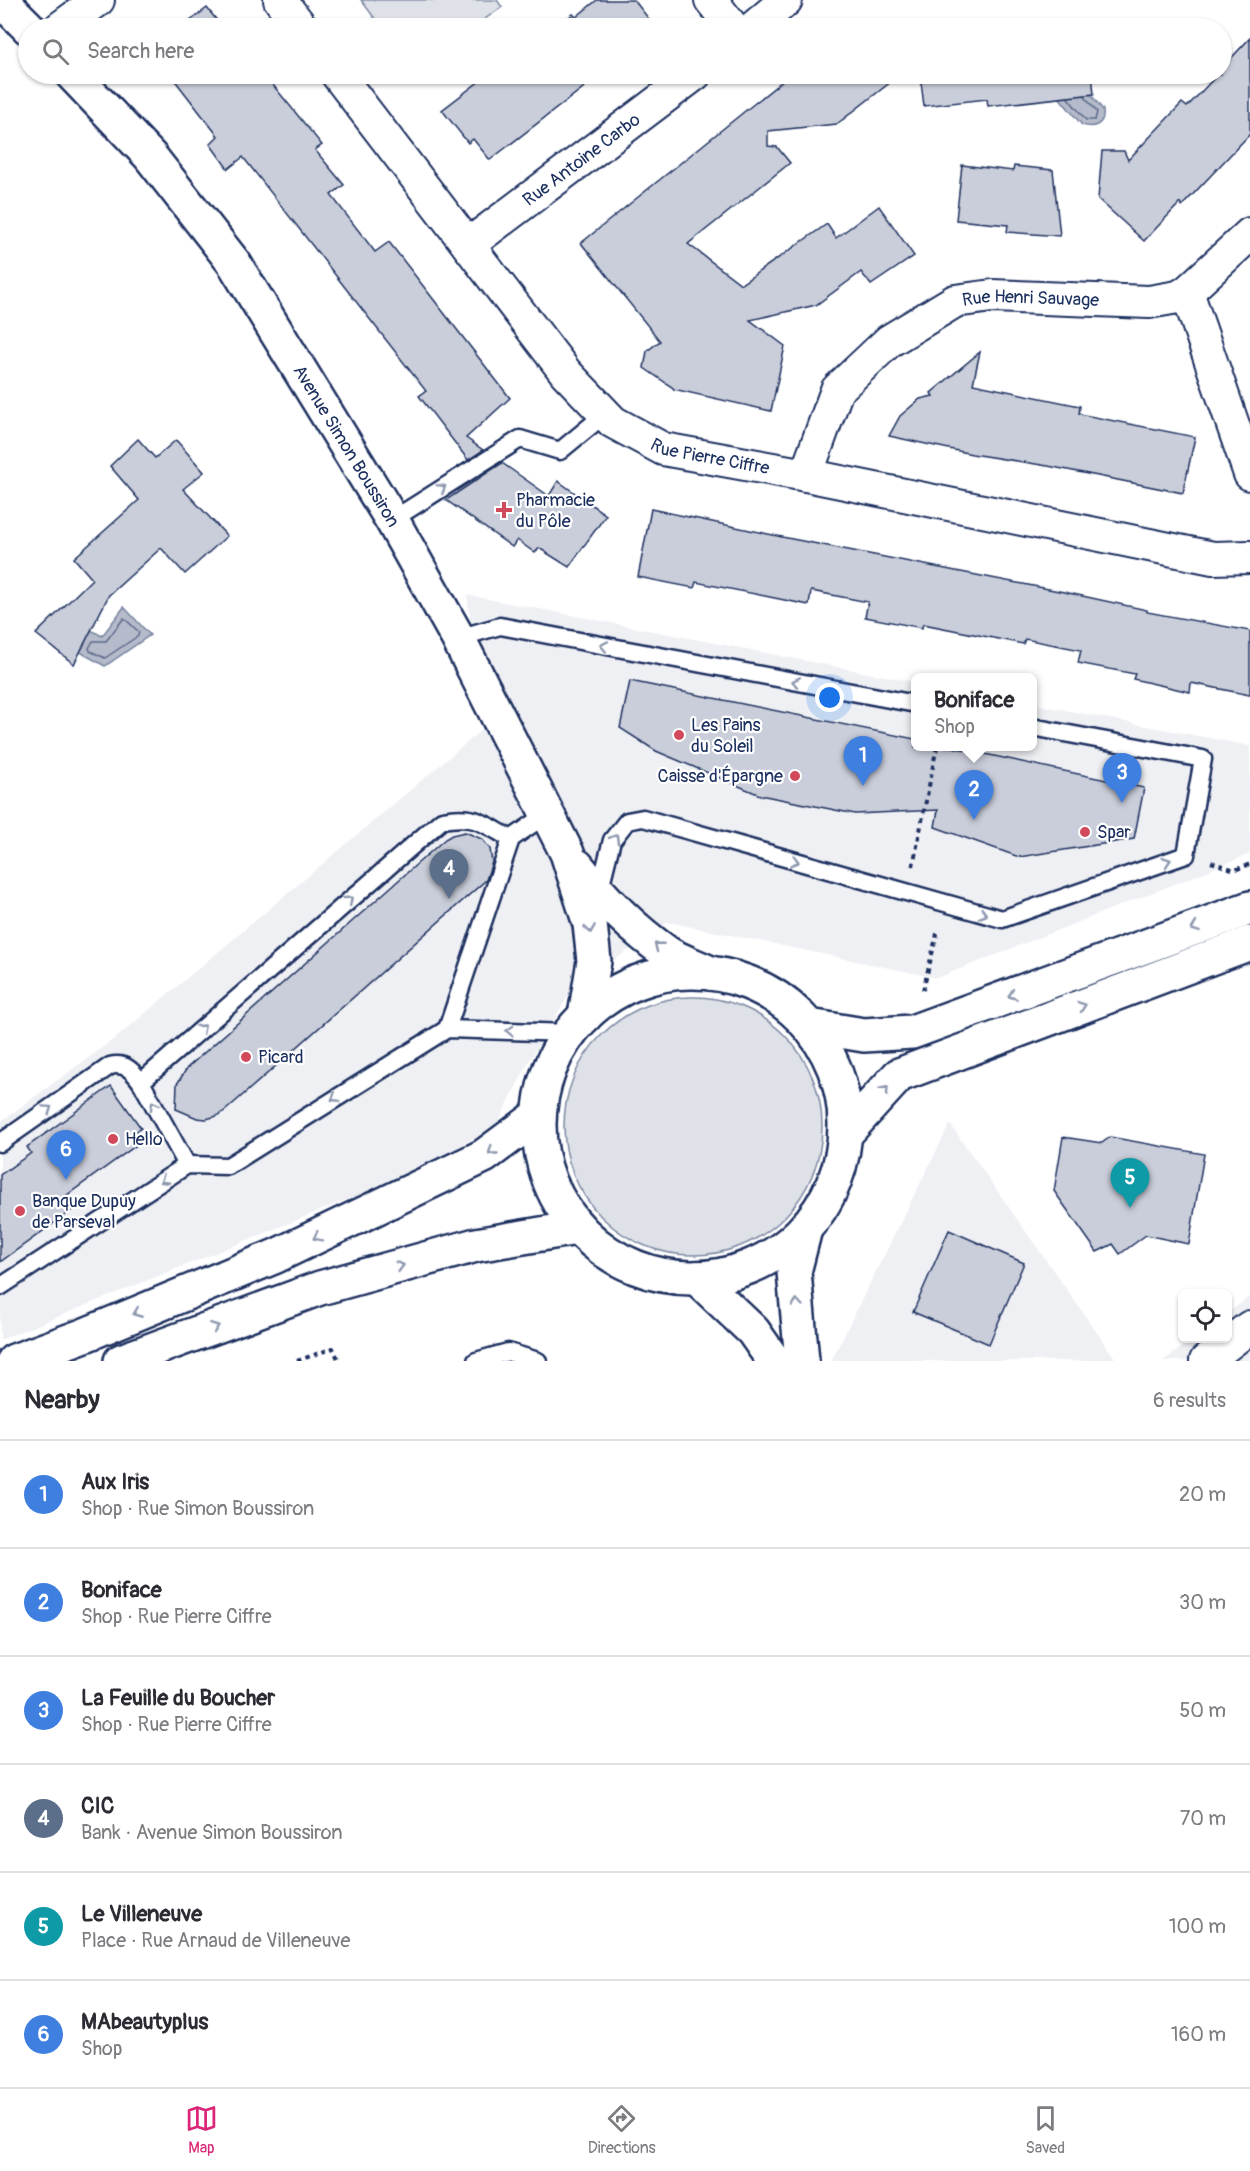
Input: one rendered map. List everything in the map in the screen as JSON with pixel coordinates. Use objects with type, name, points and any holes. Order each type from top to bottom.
[{"type":"main road","points":[[1,0],[19,18]]},
{"type":"main road","name":"Avenue Simon Boussiron","points":[[82,84],[150,156],[234,263],[392,520],[458,638],[567,853]]},
{"type":"main road","points":[[567,853],[598,893],[630,924],[669,954],[710,973],[747,982],[781,1000],[809,1026],[831,1058],[843,1095],[846,1133],[834,1185],[805,1229],[774,1255],[738,1272],[698,1278],[652,1274],[611,1256],[577,1227],[554,1194],[541,1156],[538,1116],[543,1086],[553,1059],[577,1025],[621,989],[664,975],[710,973]]},
{"type":"main road","points":[[567,853],[590,924],[594,961],[577,1025]]},
{"type":"main road","points":[[809,1026],[864,1035],[912,1032],[1250,908]]},
{"type":"main road","points":[[846,1133],[899,1075],[1250,943]]},
{"type":"main road","points":[[14,1361],[85,1335],[276,1256],[484,1156],[538,1116]]},
{"type":"main road","points":[[121,1361],[320,1288],[476,1245],[577,1227]]},
{"type":"main road","points":[[802,1361],[794,1272],[805,1229]]},
{"type":"main road","points":[[698,1278],[753,1331],[774,1361]]},
{"type":"street","points":[[74,18],[98,0]]},
{"type":"street","points":[[280,0],[294,18]]},
{"type":"street","points":[[711,0],[725,18]]},
{"type":"street","points":[[765,18],[786,0]]},
{"type":"street","name":"Rue Pierre Ciffre","points":[[345,84],[566,374],[613,422],[663,449],[806,475],[1213,558],[1250,557]]},
{"type":"street","name":"Rue Antoine Carbo","points":[[468,245],[682,84]]},
{"type":"street","name":"Rue Henri Sauvage","points":[[806,475],[837,390],[889,341],[955,301],[992,296],[1149,302],[1178,297],[1187,292],[1250,234]]},
{"type":"street","points":[[1187,292],[1250,474]]},
{"type":"street","points":[[1206,1361],[1250,1327]]},
{"type":"lane","points":[[392,520],[520,438],[560,451],[605,414]]},
{"type":"lane","points":[[458,638],[500,626],[911,704]]},
{"type":"lane","points":[[598,893],[612,840],[627,821],[644,818],[1002,920],[1186,855],[1203,759],[1037,728]]},
{"type":"lane","points":[[447,1029],[511,839],[547,814]]},
{"type":"lane","points":[[141,1082],[442,820],[476,819],[511,839]]},
{"type":"lane","points":[[0,1287],[187,1165],[228,1166],[447,1029],[577,1025]]},
{"type":"lane","points":[[0,1143],[110,1066],[118,1064],[126,1066],[141,1082],[187,1165]]},
{"type":"lane","points":[[476,1361],[508,1352],[538,1361]]},
{"type":"path","points":[[908,893],[936,751]]},
{"type":"path","points":[[1186,855],[1235,870],[1250,864]]},
{"type":"path","points":[[912,1032],[944,903]]},
{"type":"path","points":[[297,1361],[333,1348],[339,1361]]},
{"type":"shaded area","points":[[361,0],[497,0],[502,7],[486,18],[374,18]]},
{"type":"shaded area","points":[[467,595],[911,681],[911,751],[1037,751],[1037,705],[1250,746],[1250,854],[937,978],[668,922],[571,991],[528,1063],[496,1127],[386,1184],[0,1340],[0,1122],[117,1037],[484,728]]},
{"type":"shaded area","points":[[693,997],[718,1000],[742,1007],[764,1019],[784,1035],[800,1055],[812,1077],[819,1101],[822,1126],[819,1151],[812,1175],[800,1197],[784,1217],[764,1233],[742,1245],[718,1252],[693,1255],[668,1252],[644,1245],[622,1233],[602,1217],[586,1197],[574,1175],[567,1151],[564,1126],[567,1101],[574,1077],[586,1055],[602,1035],[622,1019],[644,1007],[668,1000]]},
{"type":"shaded area","points":[[950,1124],[1117,1361],[831,1361]]},
{"type":"shaded area","points":[[1250,1296],[1250,1361],[1163,1361],[1188,1343],[1232,1343],[1232,1310]]},
{"type":"water","points":[[1083,84],[1103,110],[1101,122],[1095,126],[1082,125],[1049,85]]},
{"type":"water","points":[[124,607],[150,635],[105,666],[80,652],[91,630],[102,636]]},
{"type":"building","points":[[597,0],[634,0],[648,18],[568,18],[573,14],[576,17]]},
{"type":"building","points":[[207,8],[215,18],[194,18]]},
{"type":"building","points":[[1250,38],[1250,134],[1182,206],[1180,203],[1144,241],[1098,199],[1102,151],[1124,151],[1128,160],[1182,103],[1187,107],[1209,84],[1232,84],[1232,57]]},
{"type":"building","points":[[178,84],[272,84],[322,145],[315,150],[344,185],[331,195],[375,252],[389,242],[510,398],[466,438],[483,450],[468,460],[419,396],[426,391],[243,157],[228,169],[210,144],[218,136]]},
{"type":"building","points":[[476,84],[588,84],[490,160],[473,139],[468,143],[442,110]]},
{"type":"building","points":[[779,84],[888,84],[837,124],[768,131],[768,146],[777,147],[790,163],[688,244],[741,284],[827,224],[836,238],[879,206],[914,256],[871,285],[861,272],[816,305],[750,320],[785,346],[771,411],[673,389],[644,368],[647,351],[660,341],[581,243]]},
{"type":"building","points":[[921,84],[1093,84],[1094,94],[988,106],[987,99],[924,106]]},
{"type":"building","points":[[962,165],[1013,171],[1014,166],[1053,170],[1060,236],[1007,232],[1008,225],[956,220]]},
{"type":"building","points":[[980,352],[973,384],[1080,406],[1079,414],[1195,437],[1183,493],[1048,466],[972,454],[889,436],[900,416],[920,399],[933,396],[931,393]]},
{"type":"building","points":[[138,439],[155,458],[176,440],[204,472],[183,489],[227,536],[185,574],[161,548],[109,595],[74,664],[36,634],[92,579],[74,558],[139,500],[110,466]]},
{"type":"building","points":[[502,463],[549,496],[558,481],[606,515],[569,567],[539,548],[535,553],[517,540],[512,547],[446,500]]},
{"type":"building","points":[[651,509],[1064,592],[1147,610],[1147,612],[1250,631],[1250,695],[1191,683],[1190,692],[1133,679],[1135,674],[1078,663],[1081,650],[1025,639],[1023,644],[923,624],[922,628],[865,617],[868,602],[811,591],[809,605],[696,582],[694,588],[638,577]]},
{"type":"building","points":[[630,681],[911,738],[911,751],[971,751],[1144,788],[1134,839],[1019,857],[935,827],[938,810],[855,814],[760,795],[656,751],[620,728]]},
{"type":"building","points":[[465,832],[482,839],[490,849],[492,862],[486,880],[226,1110],[206,1119],[197,1118],[176,1109],[177,1084],[187,1068],[445,839]]},
{"type":"building","points":[[111,1086],[141,1128],[131,1135],[138,1144],[63,1198],[72,1210],[0,1262],[0,1175],[31,1153],[27,1147]]},
{"type":"building","points":[[1063,1137],[1102,1143],[1110,1137],[1204,1154],[1189,1244],[1146,1235],[1120,1254],[1113,1244],[1097,1252],[1054,1191]]},
{"type":"building","points":[[949,1230],[1024,1263],[989,1344],[913,1312]]},
{"type":"place","name":"Pharmacie du Pôle","points":[[504,510]]},
{"type":"place","name":"Les Pains du Soleil","points":[[679,735]]},
{"type":"place","name":"Caisse d'Épargne","points":[[795,776]]},
{"type":"place","name":"Aux Iris","points":[[863,786]]},
{"type":"place","name":"La Feuille du Boucher","points":[[1122,803]]},
{"type":"place","name":"Boniface","points":[[974,820]]},
{"type":"place","name":"Spar","points":[[1085,832]]},
{"type":"place","name":"CIC","points":[[449,899]]},
{"type":"place","name":"Picard","points":[[246,1057]]},
{"type":"place","name":"Hello","points":[[113,1139]]},
{"type":"place","name":"MAbeautyplus","points":[[66,1180]]},
{"type":"place","name":"Le Villeneuve","points":[[1130,1208]]},
{"type":"place","name":"Banque Dupuy de Parseval","points":[[20,1211]]}]
